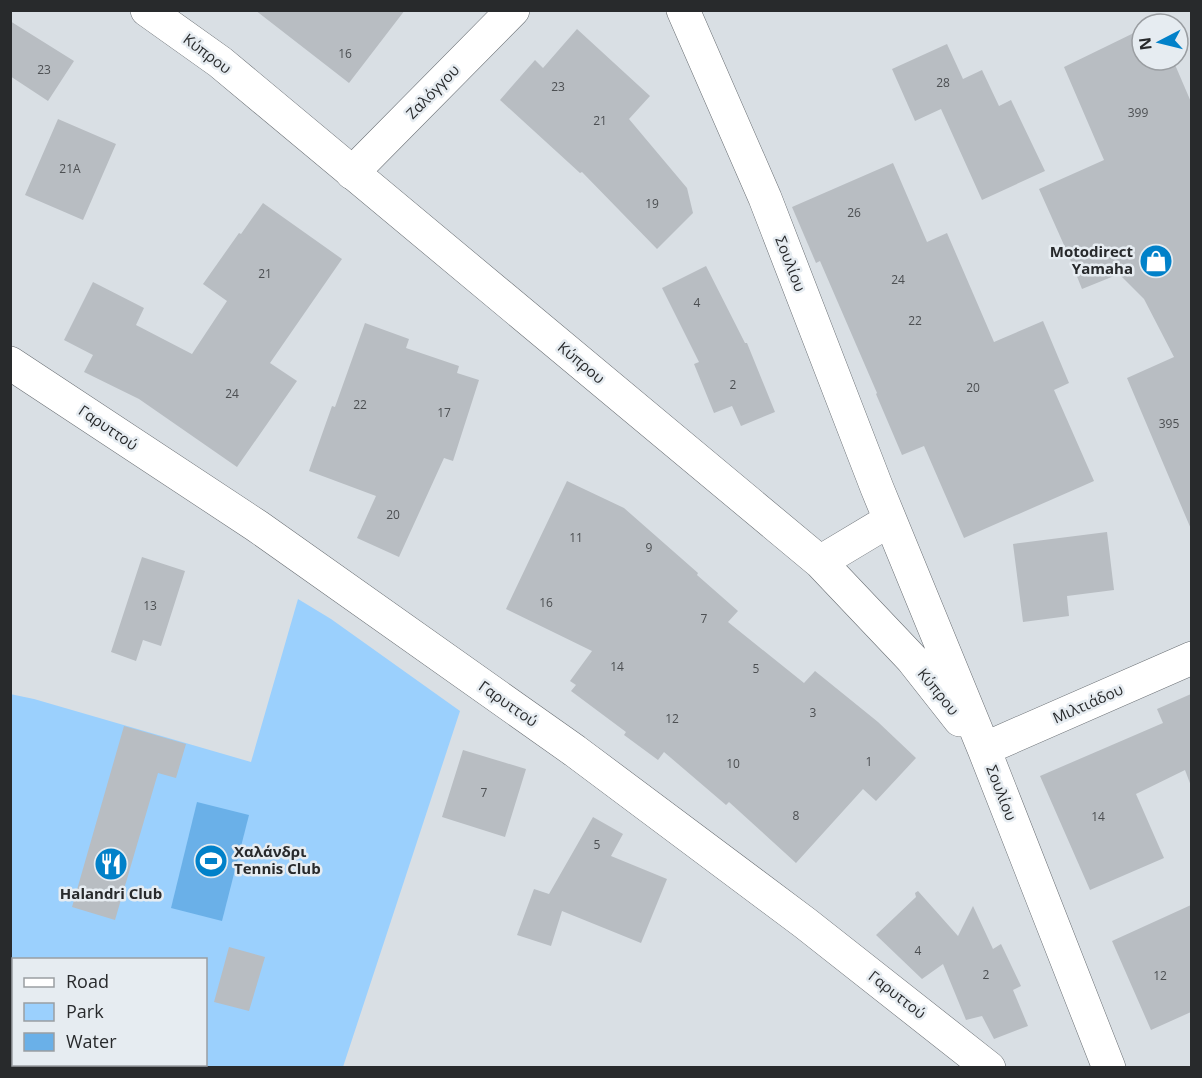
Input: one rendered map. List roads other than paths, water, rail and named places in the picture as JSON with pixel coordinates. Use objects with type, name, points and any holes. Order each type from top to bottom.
[{"type":"street","name":"Κύπρου","points":[[147,10],[220,62],[820,562],[912,659],[984,749]]},
{"type":"street","name":"Ζαλόγγου","points":[[352,173],[513,10]]},
{"type":"street","name":"Σουλίου","points":[[683,10],[765,198],[890,520],[984,749],[1109,1068]]},
{"type":"street","name":"Γαρυττού","points":[[10,363],[257,526],[575,751],[805,923],[989,1068]]},
{"type":"street","points":[[820,562],[890,520]]},
{"type":"street","name":"Μιλτιάδου","points":[[984,749],[1191,658]]},
{"type":"water","points":[[197,802],[249,815],[222,921],[171,908]]},
{"type":"place","name":"Motodirect Yamaha","points":[[1156,261]]},
{"type":"place","name":"Χαλάνδρι Tennis Club","points":[[211,861]]},
{"type":"place","name":"Halandri Club","points":[[111,864]]}]
